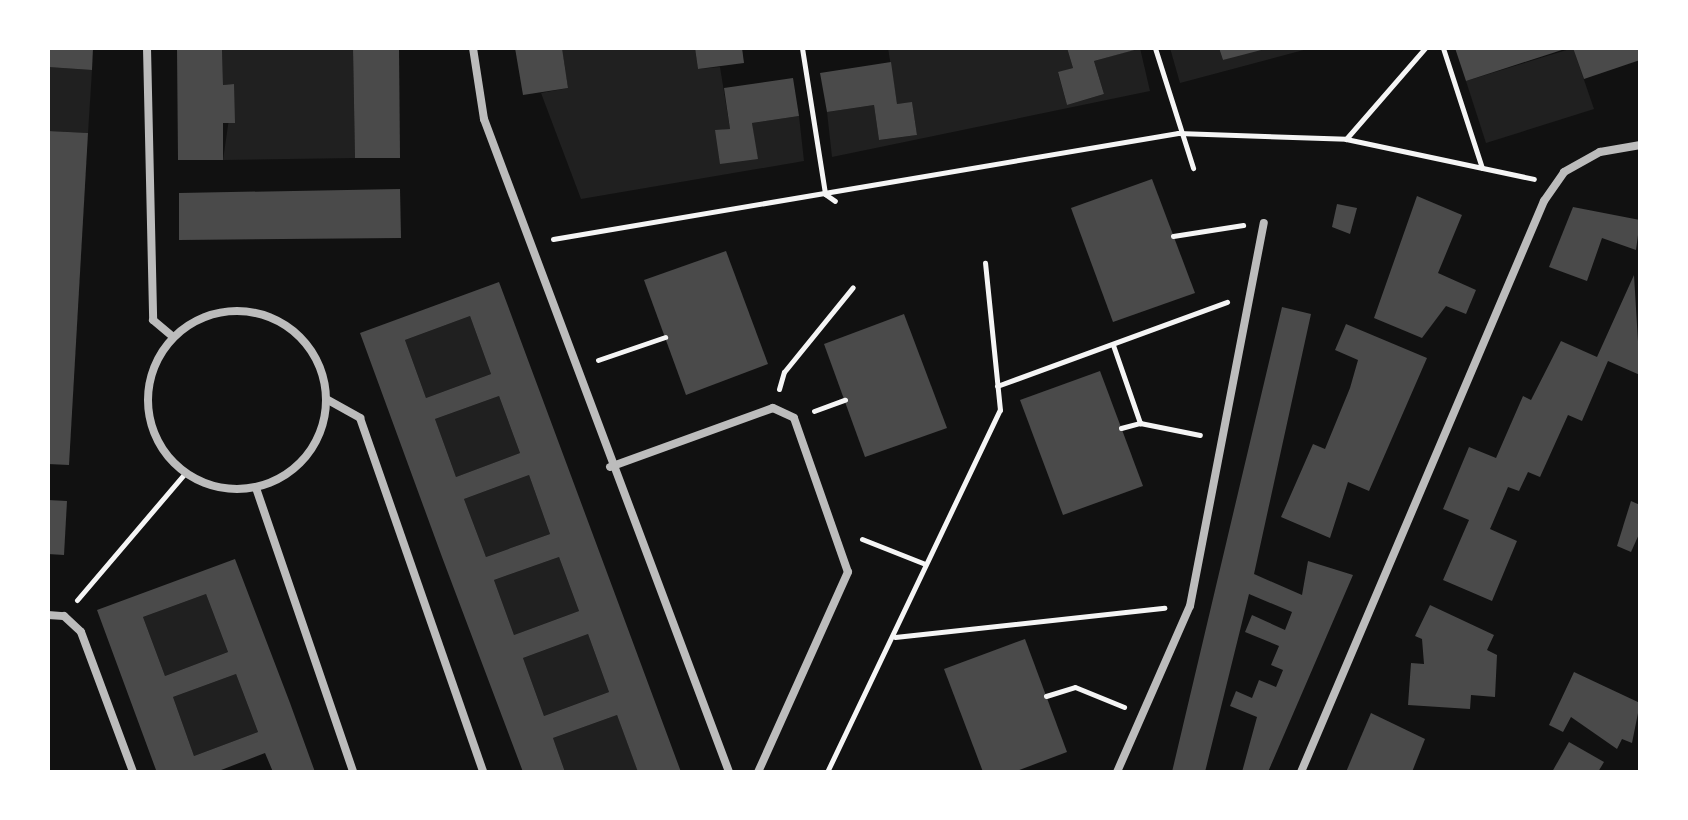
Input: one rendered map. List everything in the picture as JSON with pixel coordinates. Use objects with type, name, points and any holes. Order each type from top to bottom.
[{"type":"street","points":[[147,48],[153,320],[173,337]]},
{"type":"street","points":[[473,48],[484,119],[610,467],[729,772]]},
{"type":"street","points":[[1301,772],[1556,183],[1600,152],[1640,145]]},
{"type":"street","points":[[1117,772],[1190,606],[1264,223]]},
{"type":"street","points":[[227,311],[257,313],[308,344],[328,400],[308,457],[256,488],[231,490],[185,473],[150,423],[152,377],[173,337],[227,311]]},
{"type":"street","points":[[328,400],[360,418],[483,772]]},
{"type":"street","points":[[610,467],[773,408],[794,418],[848,572],[758,772]]},
{"type":"street","points":[[256,488],[353,772]]},
{"type":"street","points":[[48,615],[64,616],[81,632],[133,772]]},
{"type":"path","points":[[802,48],[825,194],[835,201]]},
{"type":"path","points":[[1155,48],[1178,133],[1193,168]]},
{"type":"path","points":[[1346,139],[1425,48]]},
{"type":"path","points":[[1443,48],[1482,168]]},
{"type":"path","points":[[529,243],[825,194],[990,160],[1178,133],[1346,139],[1556,183]]},
{"type":"path","points":[[989,170],[990,160]]},
{"type":"path","points":[[1173,236],[1264,223]]},
{"type":"path","points":[[827,772],[895,637],[925,564],[1000,410],[985,263]]},
{"type":"path","points":[[773,408],[784,372],[853,287]]},
{"type":"path","points":[[997,386],[1113,345],[1253,289]]},
{"type":"path","points":[[574,368],[665,337]]},
{"type":"path","points":[[1113,345],[1140,423]]},
{"type":"path","points":[[1121,428],[1140,423],[1224,440]]},
{"type":"path","points":[[64,616],[185,473]]},
{"type":"path","points":[[837,544],[863,539],[925,564]]},
{"type":"path","points":[[895,637],[1190,606]]},
{"type":"path","points":[[1046,696],[1075,687],[1143,714]]},
{"type":"shaded area","points":[[222,48],[353,48],[355,158],[223,160],[234,84],[223,85]]},
{"type":"shaded area","points":[[562,48],[695,48],[698,69],[720,67],[730,129],[715,131],[757,159],[752,123],[799,116],[804,161],[581,199],[541,93],[568,88]]},
{"type":"shaded area","points":[[888,48],[1067,48],[1073,68],[1058,73],[1067,105],[1104,94],[1094,61],[1140,48],[1150,91],[832,157],[827,112],[874,105],[879,140],[917,135],[912,103],[897,104]]},
{"type":"shaded area","points":[[1170,48],[1219,48],[1223,60],[1260,48],[1311,48],[1180,83]]},
{"type":"shaded area","points":[[1573,48],[1594,109],[1486,143],[1466,81]]},
{"type":"shaded area","points":[[48,67],[92,70],[88,133],[48,131]]},
{"type":"shaded area","points":[[470,316],[491,374],[426,398],[405,340]]},
{"type":"shaded area","points":[[499,396],[520,453],[456,477],[435,419]]},
{"type":"shaded area","points":[[529,475],[550,534],[486,557],[464,499]]},
{"type":"shaded area","points":[[559,557],[579,611],[514,635],[494,580]]},
{"type":"shaded area","points":[[206,594],[228,652],[165,676],[143,617]]},
{"type":"shaded area","points":[[588,634],[609,692],[544,716],[523,658]]},
{"type":"shaded area","points":[[236,674],[258,732],[194,756],[173,697]]},
{"type":"shaded area","points":[[617,715],[638,771],[565,772],[553,738]]},
{"type":"building","points":[[48,48],[93,48],[92,70],[48,67]]},
{"type":"building","points":[[177,48],[222,48],[223,85],[234,84],[235,123],[223,123],[223,160],[178,160]]},
{"type":"building","points":[[353,48],[399,48],[400,158],[355,158]]},
{"type":"building","points":[[515,48],[562,48],[568,88],[523,95]]},
{"type":"building","points":[[695,48],[742,48],[744,63],[698,69]]},
{"type":"building","points":[[1067,48],[1138,49],[1094,61],[1104,94],[1067,105],[1058,72],[1073,68]]},
{"type":"building","points":[[1219,48],[1265,48],[1265,49],[1223,60]]},
{"type":"building","points":[[1455,48],[1565,48],[1565,49],[1466,81]]},
{"type":"building","points":[[1573,48],[1640,48],[1640,60],[1584,79]]},
{"type":"building","points":[[891,62],[897,104],[912,102],[917,135],[879,140],[874,105],[827,112],[820,73]]},
{"type":"building","points":[[793,78],[799,116],[752,123],[758,159],[720,164],[715,130],[730,129],[724,88]]},
{"type":"building","points":[[48,131],[88,133],[69,465],[48,464]]},
{"type":"building","points":[[1152,179],[1195,293],[1113,322],[1071,208]]},
{"type":"building","points":[[400,189],[401,238],[179,240],[179,193]]},
{"type":"building","points":[[1417,196],[1462,215],[1438,273],[1476,290],[1466,314],[1446,306],[1422,338],[1374,318]]},
{"type":"building","points":[[1337,204],[1357,208],[1350,234],[1332,227]]},
{"type":"building","points":[[1573,207],[1640,220],[1636,250],[1602,238],[1587,281],[1549,267]]},
{"type":"building","points":[[726,251],[768,364],[686,395],[644,280]]},
{"type":"building","points":[[1634,275],[1640,375],[1608,361],[1582,421],[1568,415],[1540,477],[1528,472],[1519,491],[1508,487],[1490,529],[1517,541],[1492,601],[1443,580],[1469,520],[1443,509],[1469,447],[1496,458],[1523,396],[1531,400],[1561,341],[1597,357]]},
{"type":"building","points":[[499,282],[681,772],[638,772],[617,715],[553,738],[565,772],[523,772],[360,333]],"holes":[[[470,316],[491,374],[426,398],[405,340]],[[499,396],[520,453],[456,477],[435,419]],[[529,475],[550,534],[486,557],[464,499]],[[559,557],[579,611],[514,635],[494,580]],[[588,634],[609,692],[544,716],[523,658]]]},
{"type":"building","points":[[1282,307],[1311,314],[1254,574],[1302,595],[1308,561],[1353,575],[1268,772],[1242,772],[1257,717],[1230,706],[1236,691],[1252,698],[1259,680],[1276,687],[1283,670],[1271,665],[1279,646],[1245,632],[1252,615],[1285,630],[1292,612],[1249,594],[1205,772],[1172,772]]},
{"type":"building","points":[[904,314],[947,428],[865,457],[824,344]]},
{"type":"building","points":[[1346,324],[1427,358],[1369,491],[1348,482],[1330,538],[1281,517],[1313,444],[1325,449],[1350,388],[1358,360],[1335,350]]},
{"type":"building","points":[[1100,371],[1143,486],[1063,515],[1020,400]]},
{"type":"building","points":[[48,500],[67,501],[64,555],[48,554]]},
{"type":"building","points":[[1631,501],[1640,505],[1640,532],[1631,552],[1617,546]]},
{"type":"building","points":[[235,559],[315,772],[273,772],[265,753],[216,772],[156,770],[97,610]],"holes":[[[206,594],[228,652],[165,676],[143,617]],[[236,674],[258,732],[194,756],[173,697]]]},
{"type":"building","points":[[1430,605],[1494,635],[1487,650],[1497,655],[1495,697],[1471,695],[1470,709],[1408,705],[1411,663],[1424,664],[1422,639],[1415,636]]},
{"type":"building","points":[[1025,639],[1067,752],[1014,772],[983,772],[944,669]]},
{"type":"building","points":[[1574,672],[1640,703],[1632,743],[1622,739],[1617,749],[1571,717],[1563,732],[1549,725]]},
{"type":"building","points":[[1371,713],[1425,739],[1412,772],[1346,772]]},
{"type":"building","points":[[1569,742],[1604,762],[1598,772],[1552,772]]}]
